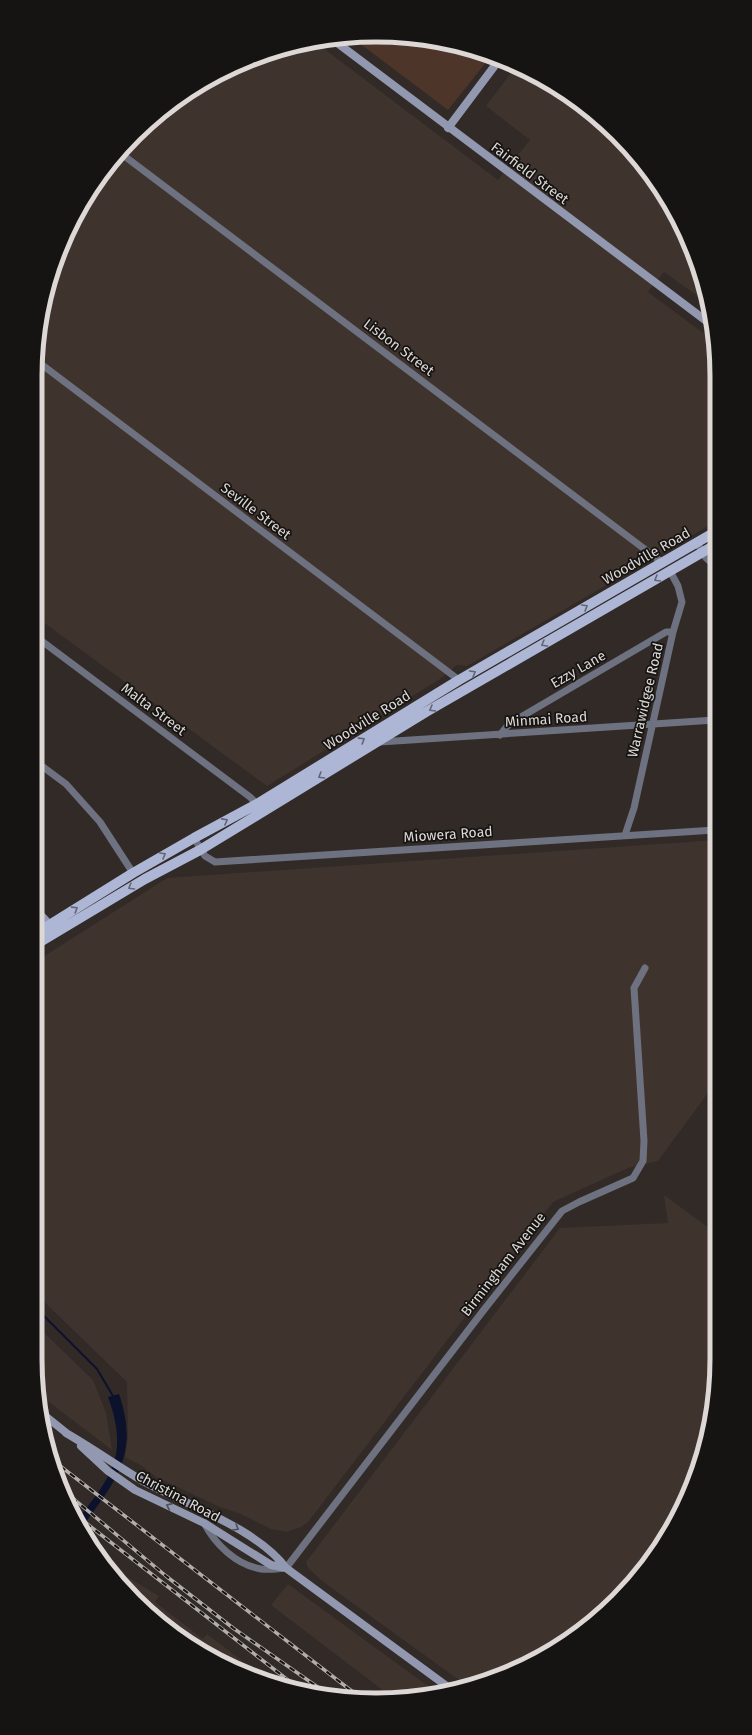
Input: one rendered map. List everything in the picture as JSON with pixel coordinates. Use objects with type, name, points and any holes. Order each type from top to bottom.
[{"type":"main road","name":"Fairfield Street","points":[[339,44],[448,128],[705,320]]},
{"type":"main road","points":[[448,128],[496,64]]},
{"type":"main road","name":"Woodville Road","points":[[42,938],[53,928],[133,873],[257,804],[460,680],[710,535]]},
{"type":"main road","name":"Woodville Road","points":[[42,932],[53,928],[200,850],[378,742],[710,548]]},
{"type":"main road","points":[[42,916],[53,928]]},
{"type":"main road","name":"Christina Road","points":[[47,1418],[108,1471],[135,1490],[204,1523],[272,1565],[286,1568]]},
{"type":"main road","name":"Christina Road","points":[[66,1433],[141,1479],[217,1517],[249,1536],[277,1556],[286,1568],[446,1686]]},
{"type":"street","name":"Lisbon Street","points":[[125,156],[664,563]]},
{"type":"street","name":"Seville Street","points":[[42,365],[460,680]]},
{"type":"street","points":[[697,543],[710,560]]},
{"type":"street","name":"Warrawidgee Road","points":[[625,835],[634,808],[673,632],[682,602],[678,586],[670,571]]},
{"type":"street","name":"Ezzy Lane","points":[[500,735],[509,724],[666,632],[673,632]]},
{"type":"street","name":"Malta Street","points":[[42,641],[250,797],[257,804]]},
{"type":"street","name":"Minmai Road","points":[[378,742],[710,720]]},
{"type":"street","points":[[42,766],[66,784],[100,822],[133,873]]},
{"type":"street","name":"Miowera Road","points":[[194,838],[205,856],[215,862],[710,830]]},
{"type":"street","name":"Birmingham Avenue","points":[[286,1568],[483,1311],[562,1211],[633,1178],[643,1161],[644,1141],[634,988],[645,968]]},
{"type":"street","points":[[204,1523],[221,1547],[241,1562],[262,1569],[286,1568]]},
{"type":"shaded area","points":[[359,43],[398,43],[441,48],[487,61],[448,110]]},
{"type":"shaded area","points":[[321,47],[498,180],[530,140],[486,106],[513,71],[562,98],[612,140],[654,190],[676,228],[685,248],[701,298],[664,272],[648,292],[707,336],[710,376],[710,525],[467,666],[457,665],[440,679],[267,786],[42,621],[43,354],[48,311],[53,290],[67,248],[76,228],[98,190],[140,140],[190,98],[228,76],[248,67],[290,53]]},
{"type":"shaded area","points":[[710,840],[710,1090],[658,1161],[628,1168],[553,1202],[308,1522],[301,1527],[287,1532],[271,1529],[241,1514],[220,1507],[156,1477],[142,1466],[125,1457],[128,1437],[127,1382],[42,1300],[42,958],[167,878]]},
{"type":"shaded area","points":[[664,1195],[710,1229],[710,1359],[707,1403],[699,1445],[685,1487],[676,1507],[654,1545],[627,1579],[596,1610],[562,1637],[524,1659],[504,1668],[462,1682],[322,1581],[308,1568],[306,1562],[560,1228],[668,1223]]},
{"type":"shaded area","points":[[42,1331],[93,1380],[106,1413],[112,1450],[45,1399]]},
{"type":"shaded area","points":[[119,1572],[159,1596],[155,1602],[203,1639],[207,1634],[255,1670],[228,1659],[190,1637],[156,1610]]},
{"type":"shaded area","points":[[288,1584],[431,1688],[386,1693],[271,1605]]},
{"type":"water","points":[[119,1394],[125,1416],[127,1434],[125,1451],[121,1467],[114,1482],[85,1523],[81,1515],[108,1477],[114,1463],[117,1449],[117,1434],[108,1397]]},
{"type":"waterway","points":[[42,1314],[97,1369],[113,1396]]},
{"type":"railway","points":[[60,1466],[353,1692]]},
{"type":"railway","points":[[72,1497],[166,1576],[233,1628],[319,1688]]},
{"type":"railway","points":[[86,1523],[291,1682]]}]
